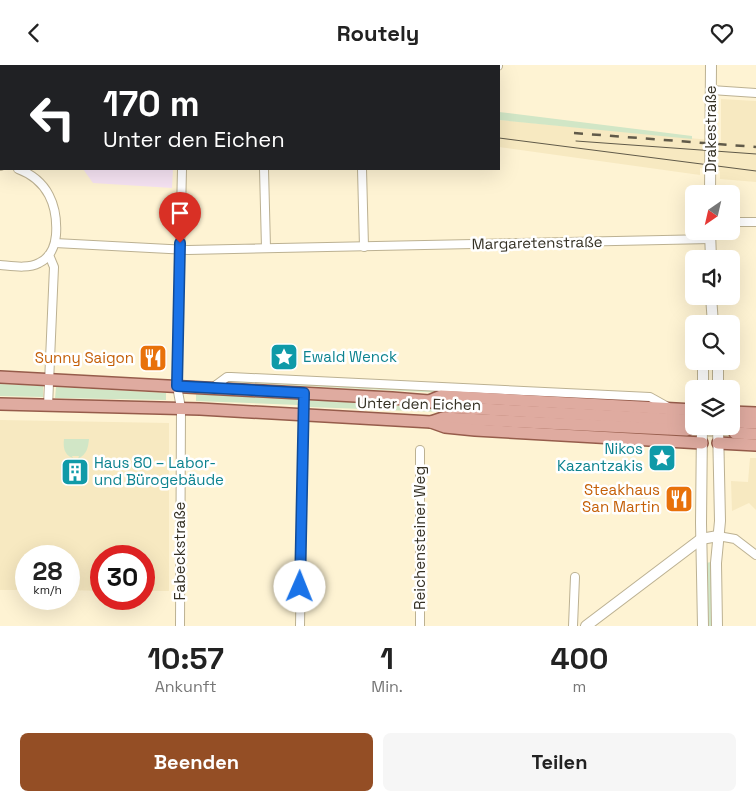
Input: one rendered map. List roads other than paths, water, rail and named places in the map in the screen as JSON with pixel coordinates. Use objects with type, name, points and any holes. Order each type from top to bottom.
[{"type":"main road","name":"Drakestraße","points":[[710,185],[711,65]]},
{"type":"main road","name":"Unter den Eichen","points":[[0,377],[304,393],[429,401],[444,407],[685,420]]},
{"type":"main road","points":[[429,401],[441,397],[672,409],[685,417]]},
{"type":"main road","name":"Unter den Eichen","points":[[0,404],[303,414],[431,422],[443,418],[685,420]]},
{"type":"main road","points":[[740,420],[756,413]]},
{"type":"main road","points":[[431,422],[446,427],[475,430],[756,445]]},
{"type":"main road","points":[[740,422],[756,423]]},
{"type":"main road","points":[[740,425],[756,434]]},
{"type":"main road","points":[[702,435],[701,539],[703,626]]},
{"type":"main road","points":[[717,626],[716,563],[720,521],[718,435]]},
{"type":"main road","points":[[586,626],[701,539],[718,536]]},
{"type":"street","points":[[711,90],[756,93]]},
{"type":"street","points":[[0,265],[36,265],[49,255],[56,243],[57,217],[52,200],[38,182],[29,174],[20,170]]},
{"type":"street","name":"Fabeckstraße","points":[[180,626],[181,409],[177,386],[182,170]]},
{"type":"street","points":[[264,170],[266,248]]},
{"type":"street","points":[[362,170],[364,247]]},
{"type":"street","points":[[740,222],[756,222]]},
{"type":"street","name":"Margaretenstraße","points":[[56,243],[180,250],[364,247],[685,236]]},
{"type":"street","points":[[48,406],[54,267],[49,255]]},
{"type":"street","name":"Unter den Eichen","points":[[212,388],[227,377],[251,378],[650,397],[672,409]]},
{"type":"street","points":[[300,626],[304,393]]},
{"type":"street","name":"Reichensteiner Weg","points":[[420,450],[420,626]]},
{"type":"street","points":[[718,536],[734,539],[756,555]]},
{"type":"street","points":[[573,626],[575,577]]},
{"type":"tram line","points":[[500,138],[756,171]]},
{"type":"tram line","points":[[576,141],[756,154]]},
{"type":"railway","points":[[574,133],[756,147]]},
{"type":"place","name":"Ewald Wenck","points":[[284,357]]},
{"type":"place","name":"Sunny Saigon","points":[[153,358]]},
{"type":"place","name":"Nikos Kazantzakis","points":[[662,458]]},
{"type":"place","name":"Haus 80 – Labor- und Bürogebäude","points":[[75,472]]},
{"type":"place","name":"Steakhaus San Martin","points":[[679,499]]}]
